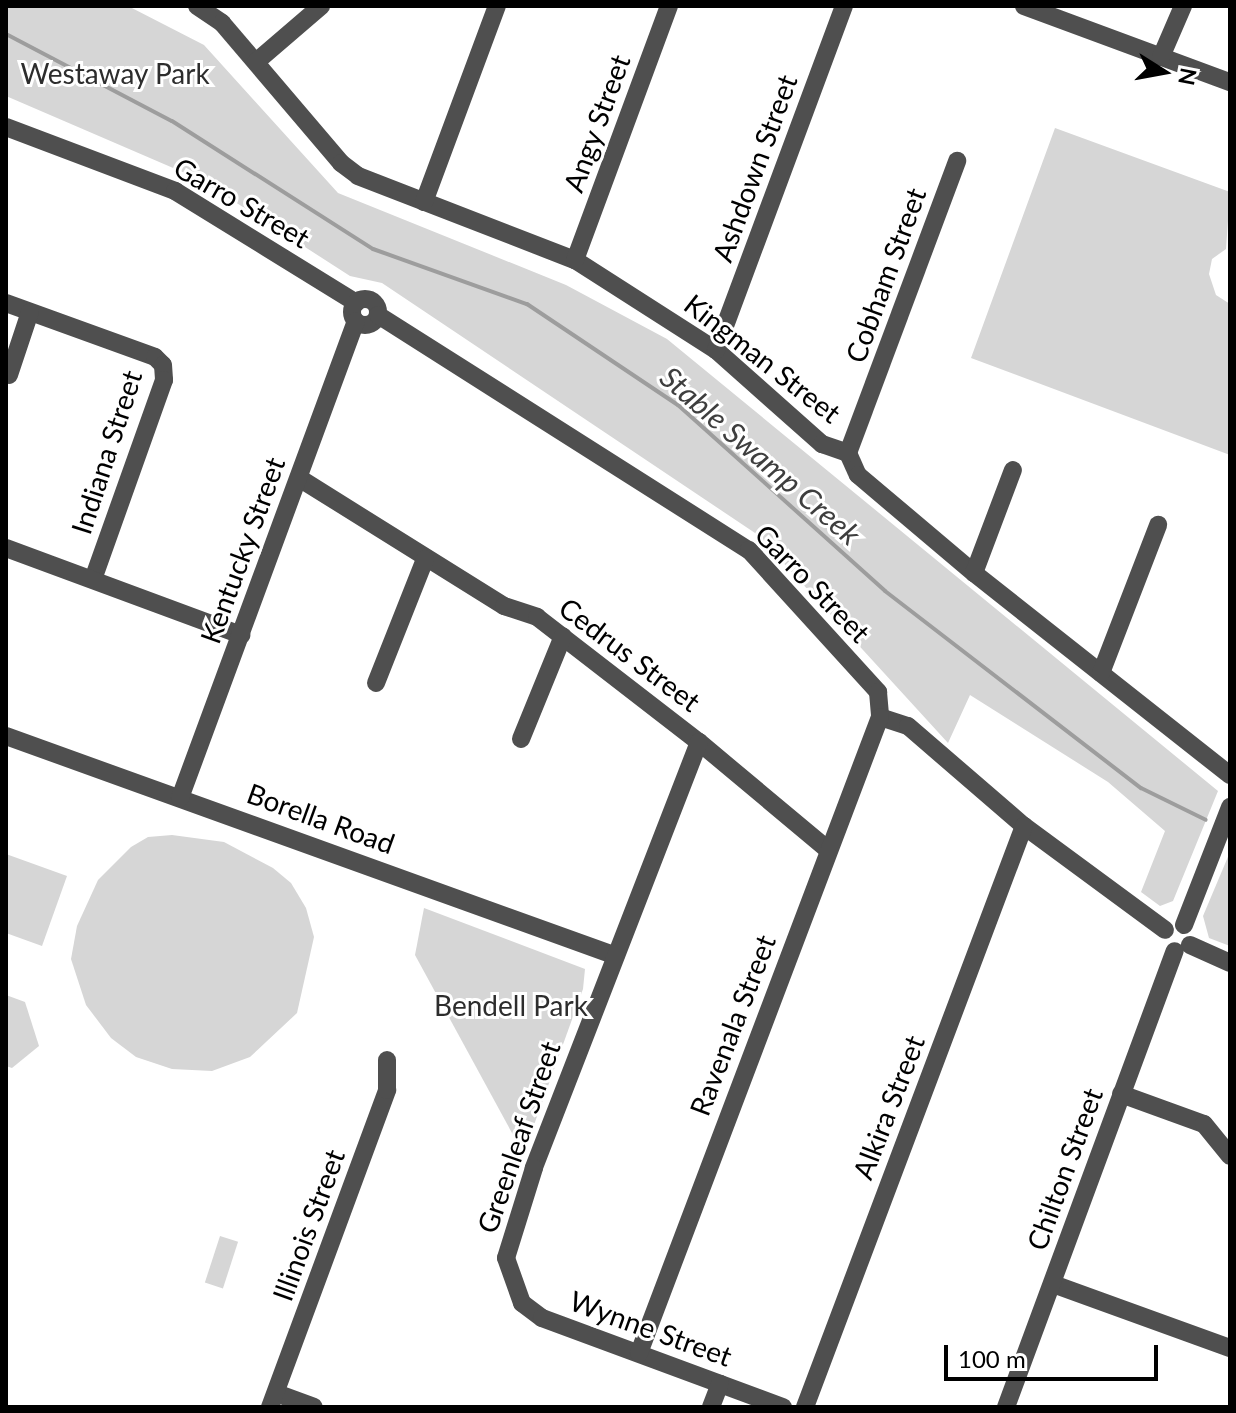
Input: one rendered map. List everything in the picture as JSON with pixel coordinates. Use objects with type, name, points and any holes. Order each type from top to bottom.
[{"type":"street","name":"Kingman Street","points":[[197,6],[222,23],[341,163],[424,202],[575,260],[716,350],[822,444],[848,453],[858,475],[974,573],[1230,775]]},
{"type":"street","points":[[256,62],[321,6]]},
{"type":"street","points":[[424,202],[497,6]]},
{"type":"street","name":"Angy Street","points":[[575,260],[669,6]]},
{"type":"street","name":"Ashdown Street","points":[[716,350],[844,6]]},
{"type":"street","points":[[1024,6],[1230,82]]},
{"type":"street","points":[[1161,57],[1183,6]]},
{"type":"street","name":"Garro Street","points":[[6,127],[175,191],[356,312],[367,325],[378,315],[749,550],[878,692],[880,717]]},
{"type":"street","name":"Cobham Street","points":[[848,453],[957,161]]},
{"type":"street","name":"Indiana Street","points":[[6,303],[155,357],[163,365],[164,380],[93,579]]},
{"type":"street","points":[[9,375],[30,312]]},
{"type":"street","name":"Kentucky Street","points":[[180,798],[299,478],[356,312]]},
{"type":"street","points":[[974,573],[1013,470]]},
{"type":"street","name":"Cedrus Street","points":[[299,478],[425,559],[563,636],[699,742],[828,850]]},
{"type":"street","points":[[1101,673],[1158,525]]},
{"type":"street","points":[[6,548],[241,635]]},
{"type":"street","points":[[376,683],[425,559]]},
{"type":"street","points":[[521,739],[563,636]]},
{"type":"street","points":[[880,717],[908,726],[1024,826],[1165,930],[1166,945],[1230,963]]},
{"type":"street","name":"Ravenala Street","points":[[639,1353],[880,717]]},
{"type":"street","name":"Borella Road","points":[[6,736],[616,956]]},
{"type":"street","name":"Greenleaf Street","points":[[512,1285],[506,1258],[510,1233],[699,742]]},
{"type":"street","points":[[1184,925],[1230,807]]},
{"type":"street","name":"Alkira Street","points":[[805,1407],[1024,826]]},
{"type":"street","points":[[1165,930],[1184,925]]},
{"type":"street","points":[[1182,948],[1191,934],[1184,925]]},
{"type":"street","name":"Chilton Street","points":[[1006,1407],[1121,1094],[1182,948]]},
{"type":"street","name":"Illinois Street","points":[[273,1400],[387,1090],[387,1060]]},
{"type":"street","points":[[1121,1094],[1204,1124],[1230,1156]]},
{"type":"street","points":[[1053,1284],[1230,1348]]},
{"type":"street","name":"Wynne Street","points":[[512,1285],[522,1303],[542,1318],[783,1407]]},
{"type":"street","points":[[711,1407],[720,1384]]},
{"type":"street","points":[[273,1400],[314,1407]]},
{"type":"green space","name":"Westaway Park","points":[[6,6],[128,6],[204,45],[338,193],[566,285],[667,339],[1218,791],[1173,901],[1160,906],[1141,892],[1165,831],[1108,782],[970,695],[948,743],[758,535],[382,283],[350,276],[201,180],[6,96]]},
{"type":"green space","points":[[1055,128],[1230,192],[1226,249],[1212,259],[1209,274],[1216,295],[1230,304],[1230,455],[971,358]]},
{"type":"green space","points":[[172,835],[224,842],[273,868],[291,883],[306,908],[314,937],[297,1013],[250,1057],[212,1071],[172,1069],[136,1057],[111,1038],[86,1005],[71,959],[77,926],[98,880],[131,847],[148,837]]},
{"type":"green space","points":[[1230,852],[1230,946],[1209,938],[1203,916]]},
{"type":"green space","points":[[6,854],[67,876],[42,946],[6,933]]},
{"type":"green space","name":"Bendell Park","points":[[424,908],[585,969],[583,989],[526,1147],[518,1144],[415,955]]},
{"type":"green space","points":[[6,995],[25,1002],[39,1046],[12,1068],[6,1066]]},
{"type":"green space","points":[[220,1236],[238,1242],[223,1288],[205,1283]]},
{"type":"waterway","name":"Stable Swamp Creek","points":[[6,34],[172,121],[373,249],[527,304],[678,405],[885,591],[1141,788],[1206,820]]}]
